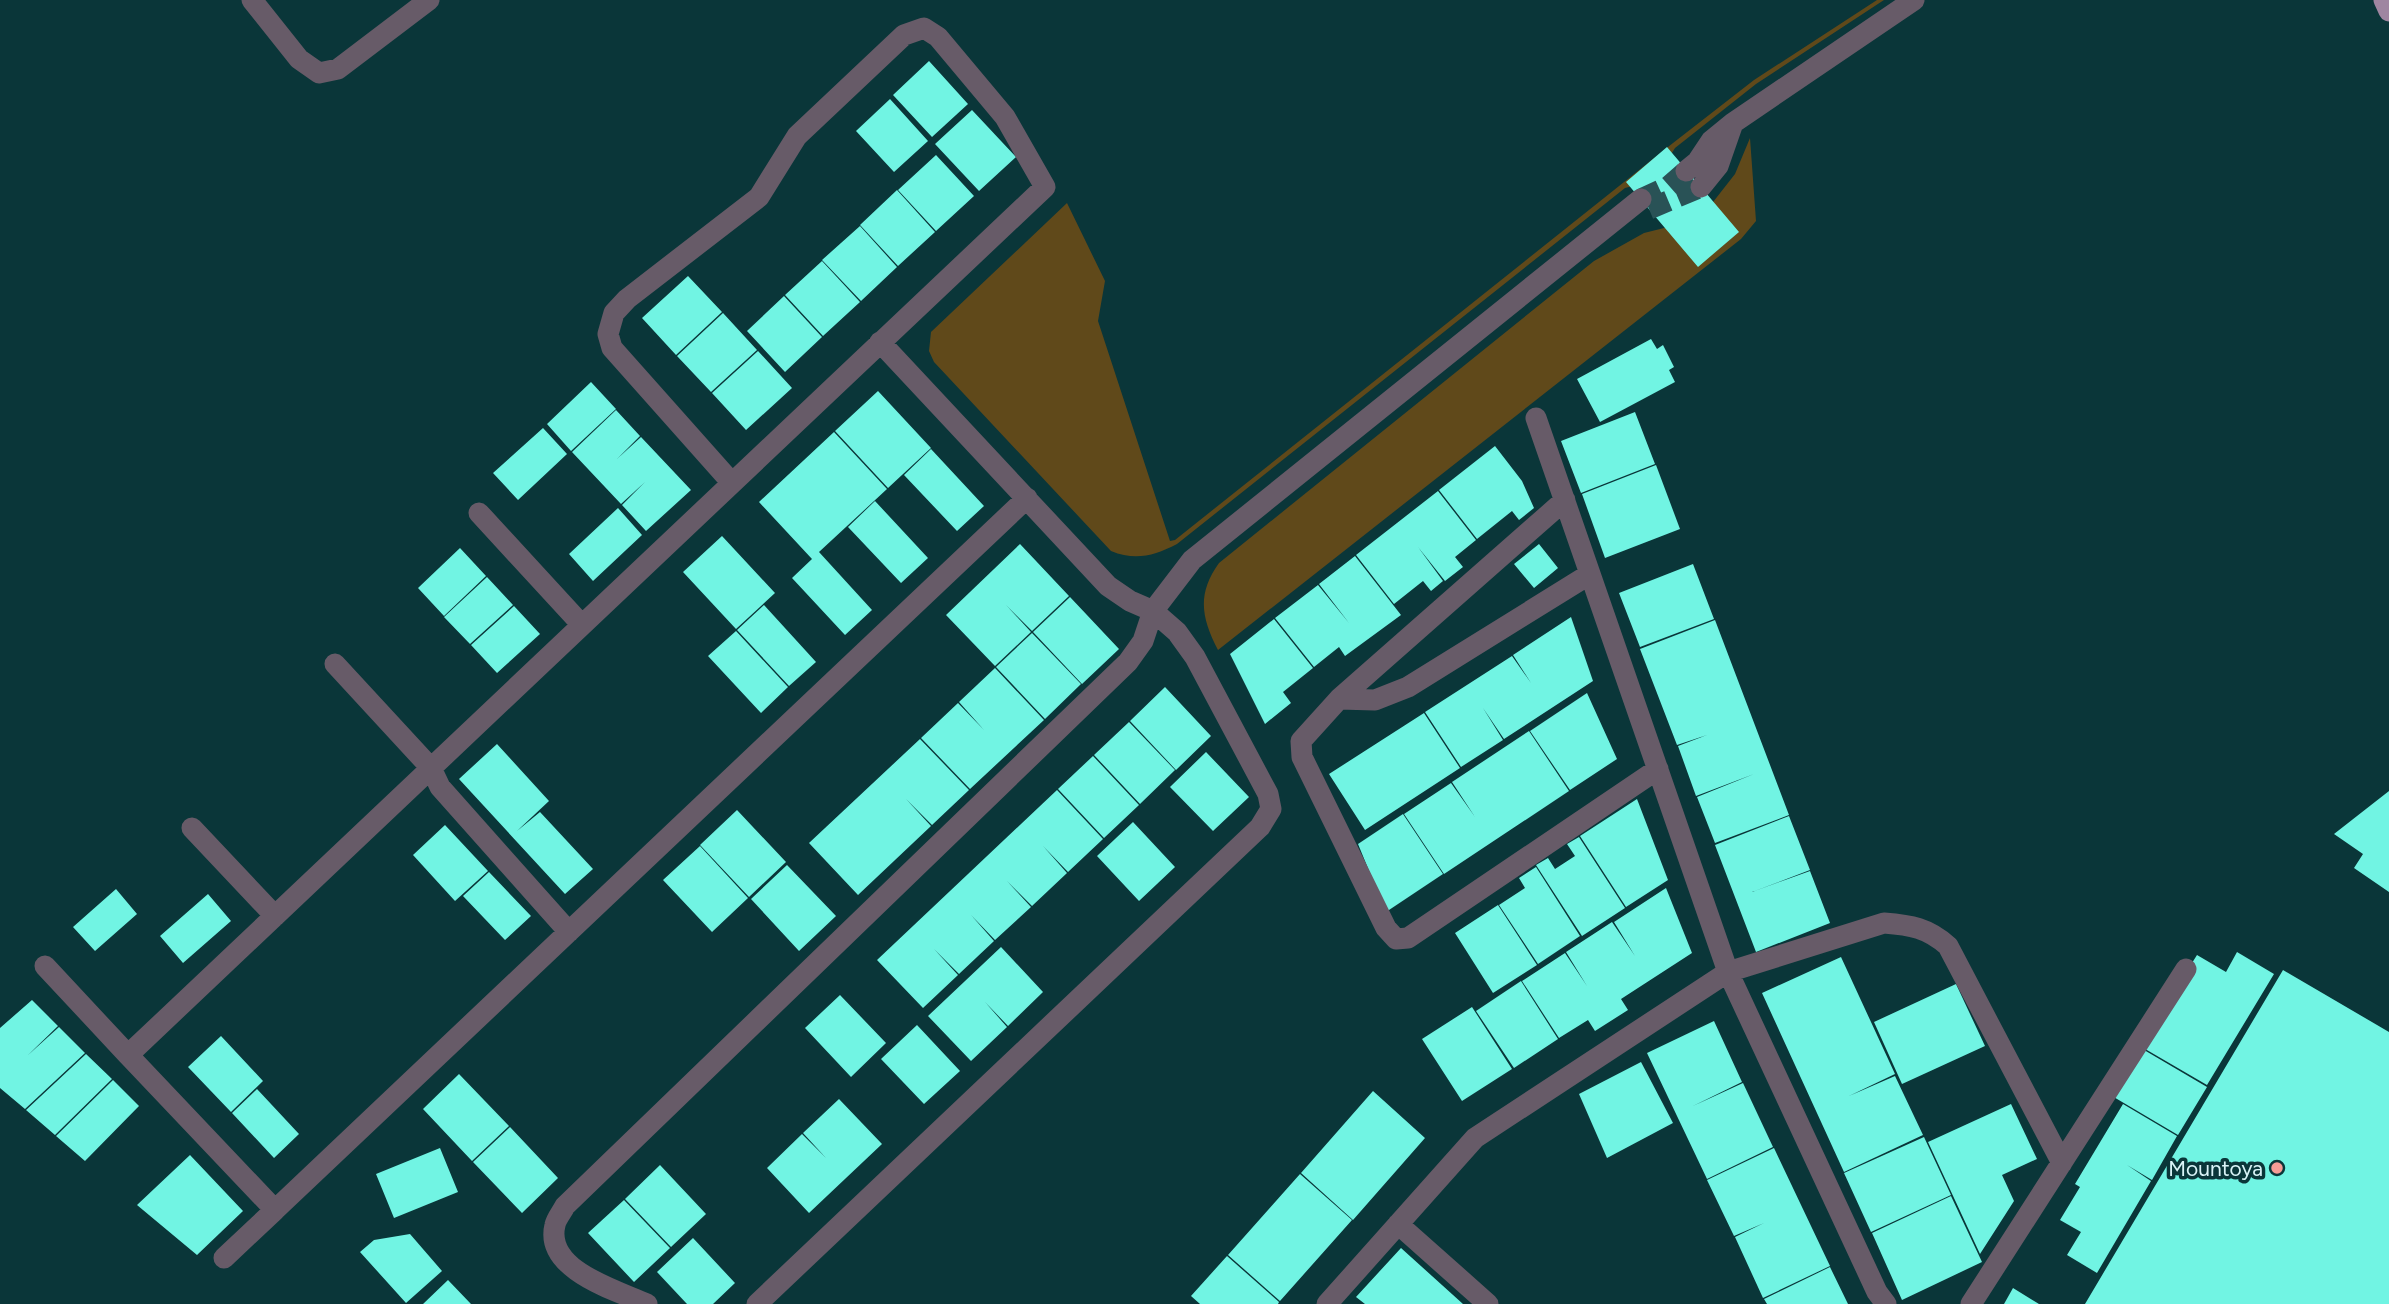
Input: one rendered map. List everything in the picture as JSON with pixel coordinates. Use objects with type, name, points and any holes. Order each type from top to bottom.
[{"type":"street","points":[[252,0],[299,59],[319,74],[338,69],[429,0]]},
{"type":"street","points":[[1686,171],[1697,162],[1711,141],[1734,123],[1914,0]]},
{"type":"street","points":[[128,1055],[1045,187],[1005,117],[938,37],[924,27],[904,35],[797,136],[759,197],[648,279],[614,313],[608,334],[612,348],[732,482]]},
{"type":"street","points":[[1701,187],[1718,166],[1734,123]]},
{"type":"street","points":[[647,1304],[568,1267],[556,1248],[555,1237],[555,1225],[565,1206],[1128,662],[1143,641],[1153,611],[1192,560],[1600,231],[1645,204]]},
{"type":"street","points":[[757,1304],[1260,827],[1271,809],[1268,794],[1195,657],[1177,632],[1153,611],[1130,601],[1108,586],[880,342]]},
{"type":"street","points":[[1536,418],[1728,972],[1877,1292],[1886,1304]]},
{"type":"street","points":[[224,1258],[1027,498]]},
{"type":"street","points":[[1565,500],[1339,699],[1301,741],[1302,757],[1386,928],[1396,939],[1408,938],[1658,769]]},
{"type":"street","points":[[479,513],[582,625]]},
{"type":"street","points":[[1339,699],[1375,700],[1408,687],[1590,573]]},
{"type":"street","points":[[335,664],[431,768],[440,787],[569,932]]},
{"type":"street","points":[[192,828],[275,916]]},
{"type":"street","points":[[1326,1304],[1475,1138],[1728,972],[1884,923],[1910,925],[1932,932],[1948,946],[2062,1163]]},
{"type":"street","points":[[45,966],[275,1210]]},
{"type":"street","points":[[1971,1304],[2186,969]]},
{"type":"street","points":[[1398,1224],[1488,1304]]},
{"type":"shaded area","points":[[1877,0],[1884,0],[1756,84],[1675,148],[1665,164],[1637,185],[1625,188],[1177,544],[1160,552],[1128,556],[1111,551],[934,362],[929,351],[931,332],[1067,203],[1105,281],[1098,321],[1170,541],[1175,540],[1754,80]]},
{"type":"shaded area","points":[[1750,138],[1756,221],[1741,239],[1218,650],[1208,627],[1204,606],[1207,585],[1219,563],[1594,261],[1644,233],[1684,223],[1706,211],[1735,174]]},
{"type":"building","points":[[929,61],[968,104],[932,137],[893,95]]},
{"type":"building","points":[[890,99],[928,141],[894,172],[856,131]]},
{"type":"building","points":[[972,110],[1016,157],[979,191],[935,144]]},
{"type":"building","points":[[1667,147],[1739,232],[1698,267],[1626,182]]},
{"type":"building","points":[[936,155],[974,196],[936,231],[898,190]]},
{"type":"building","points":[[897,190],[935,232],[898,266],[860,225]]},
{"type":"building","points":[[860,226],[897,267],[861,301],[822,260]]},
{"type":"building","points":[[822,261],[860,302],[823,336],[785,295]]},
{"type":"building","points":[[688,276],[722,312],[676,355],[642,318]]},
{"type":"building","points":[[784,296],[822,337],[785,372],[747,331]]},
{"type":"building","points":[[723,313],[757,350],[711,392],[677,356]]},
{"type":"building","points":[[1651,339],[1657,349],[1663,345],[1674,367],[1669,370],[1675,382],[1600,422],[1577,379]]},
{"type":"building","points":[[758,351],[792,388],[746,430],[712,393]]},
{"type":"building","points":[[591,382],[616,409],[571,451],[547,424]]},
{"type":"building","points":[[878,391],[931,448],[888,488],[835,431]]},
{"type":"building","points":[[616,410],[640,436],[617,459],[641,437],[691,490],[646,531],[622,505],[645,482],[621,504],[572,452]]},
{"type":"building","points":[[1635,412],[1655,464],[1581,493],[1561,441]]},
{"type":"building","points":[[543,428],[567,454],[518,500],[493,473]]},
{"type":"building","points":[[834,432],[887,489],[819,552],[872,610],[845,635],[792,578],[812,559],[759,502]]},
{"type":"building","points":[[1495,446],[1522,481],[1534,508],[1519,520],[1512,511],[1477,539],[1439,490]]},
{"type":"building","points":[[931,449],[984,506],[957,531],[904,475]]},
{"type":"building","points":[[1656,465],[1680,529],[1605,558],[1582,494]]},
{"type":"building","points":[[1438,491],[1476,540],[1455,557],[1463,567],[1445,581],[1418,547],[1443,581],[1431,591],[1423,581],[1394,604],[1356,555]]},
{"type":"building","points":[[875,501],[928,558],[901,583],[848,527]]},
{"type":"building","points":[[618,508],[642,535],[593,581],[569,554]]},
{"type":"building","points":[[722,536],[775,593],[736,629],[683,572]]},
{"type":"building","points":[[1020,544],[1069,596],[1032,631],[1006,605],[1031,632],[995,666],[946,615]]},
{"type":"building","points":[[1539,544],[1558,568],[1534,588],[1514,564]]},
{"type":"building","points":[[460,548],[486,576],[444,616],[418,588]]},
{"type":"building","points":[[1355,556],[1401,615],[1345,656],[1339,647],[1314,667],[1275,618],[1318,585],[1349,623],[1319,584]]},
{"type":"building","points":[[1693,564],[1714,619],[1640,647],[1619,593]]},
{"type":"building","points":[[487,577],[513,605],[470,644],[444,617]]},
{"type":"building","points":[[1070,597],[1119,649],[1082,684],[1033,632]]},
{"type":"building","points":[[764,605],[816,662],[789,686],[737,630]]},
{"type":"building","points":[[514,606],[540,634],[497,673],[471,645]]},
{"type":"building","points":[[1571,617],[1593,681],[1504,739],[1483,708],[1503,740],[1461,767],[1425,712],[1512,656],[1531,683],[1513,655]]},
{"type":"building","points":[[1274,619],[1313,668],[1283,692],[1291,703],[1265,724],[1230,654]]},
{"type":"building","points":[[1715,620],[1789,815],[1715,843],[1697,797],[1754,774],[1696,796],[1678,746],[1707,735],[1677,745],[1640,649]]},
{"type":"building","points":[[736,631],[788,687],[761,713],[708,656]]},
{"type":"building","points":[[1032,633],[1081,684],[1045,719],[996,667]]},
{"type":"building","points":[[995,668],[1044,720],[970,789],[921,738],[958,703],[984,730],[959,702]]},
{"type":"building","points":[[1165,687],[1211,736],[1176,770],[1130,721]]},
{"type":"building","points":[[1587,693],[1617,759],[1570,790],[1530,731]]},
{"type":"building","points":[[1424,713],[1460,768],[1365,830],[1329,774]]},
{"type":"building","points":[[1129,722],[1175,770],[1140,804],[1094,755]]},
{"type":"building","points":[[1529,731],[1569,791],[1444,874],[1404,814],[1451,783],[1475,817],[1452,782]]},
{"type":"building","points":[[920,739],[969,790],[932,825],[906,799],[931,826],[858,895],[809,843]]},
{"type":"building","points":[[497,744],[549,801],[517,831],[540,812],[593,869],[565,894],[459,779]]},
{"type":"building","points":[[1206,752],[1249,797],[1213,831],[1170,787]]},
{"type":"building","points":[[1093,756],[1139,805],[1104,838],[1058,789]]},
{"type":"building","points":[[1057,790],[1103,839],[1068,872],[1043,846],[1067,873],[1032,906],[1007,881],[1031,907],[995,940],[971,915],[994,941],[959,974],[934,949],[958,975],[923,1008],[877,960]]},
{"type":"building","points":[[2389,791],[2389,892],[2354,868],[2363,854],[2334,834]]},
{"type":"building","points":[[1637,799],[1668,880],[1626,907],[1580,836]]},
{"type":"building","points":[[737,810],[786,862],[749,897],[700,845]]},
{"type":"building","points":[[1403,814],[1443,874],[1386,912],[1358,844]]},
{"type":"building","points":[[1789,816],[1810,870],[1752,892],[1810,871],[1830,923],[1756,952],[1715,845]]},
{"type":"building","points":[[1133,822],[1175,867],[1139,901],[1097,856]]},
{"type":"building","points":[[445,825],[488,871],[455,901],[413,855]]},
{"type":"building","points":[[1579,837],[1625,908],[1582,936],[1536,865],[1548,858],[1555,869],[1575,856],[1567,844]]},
{"type":"building","points":[[700,846],[748,898],[712,932],[663,880]]},
{"type":"building","points":[[787,865],[836,916],[799,951],[751,899]]},
{"type":"building","points":[[1536,867],[1580,936],[1538,964],[1499,905],[1525,888],[1519,878]]},
{"type":"building","points":[[489,872],[531,916],[505,940],[463,896]]},
{"type":"building","points":[[1666,888],[1692,953],[1621,999],[1628,1010],[1595,1031],[1588,1020],[1559,1038],[1522,981],[1565,953],[1587,986],[1566,952],[1612,922],[1635,956],[1614,922]]},
{"type":"building","points":[[116,889],[137,914],[95,951],[73,927]]},
{"type":"building","points":[[208,894],[231,921],[183,963],[160,936]]},
{"type":"building","points":[[1498,905],[1537,965],[1493,993],[1455,933]]},
{"type":"building","points":[[1001,947],[1043,992],[1008,1026],[985,1002],[1007,1027],[971,1061],[928,1016]]},
{"type":"building","points":[[2237,952],[2274,974],[2207,1085],[2140,1046],[2197,955],[2226,972]]},
{"type":"building","points":[[1841,957],[1895,1074],[1849,1096],[1895,1076],[1923,1135],[1844,1172],[1762,993]]},
{"type":"building","name":"Mountoya","points":[[2283,970],[2389,1032],[2389,1304],[2085,1304]]},
{"type":"building","points":[[1521,981],[1558,1039],[1514,1068],[1476,1011]]},
{"type":"building","points":[[1956,984],[1985,1046],[1902,1084],[1874,1022]]},
{"type":"building","points":[[840,995],[886,1043],[851,1077],[805,1028]]},
{"type":"building","points":[[32,1000],[58,1026],[27,1056],[59,1027],[85,1053],[25,1109],[0,1088],[0,1028]]},
{"type":"building","points":[[1472,1007],[1512,1069],[1462,1101],[1422,1039]]},
{"type":"building","points":[[1714,1021],[1742,1082],[1693,1106],[1743,1083],[1773,1147],[1707,1179],[1647,1053]]},
{"type":"building","points":[[917,1025],[960,1071],[924,1104],[881,1059]]},
{"type":"building","points":[[221,1036],[263,1081],[231,1112],[188,1067]]},
{"type":"building","points":[[2139,1047],[2207,1087],[2178,1135],[2112,1096]]},
{"type":"building","points":[[86,1054],[112,1079],[55,1135],[26,1110]]},
{"type":"building","points":[[1641,1062],[1673,1123],[1607,1158],[1579,1094]]},
{"type":"building","points":[[459,1074],[509,1126],[472,1161],[423,1109]]},
{"type":"building","points":[[113,1080],[139,1106],[85,1161],[56,1136]]},
{"type":"building","points":[[257,1089],[299,1134],[274,1158],[232,1113]]},
{"type":"building","points":[[1373,1091],[1425,1138],[1353,1220],[1301,1173]]},
{"type":"building","points":[[839,1099],[882,1144],[809,1213],[767,1168],[802,1134],[826,1158],[803,1133]]},
{"type":"building","points":[[2011,1104],[2037,1159],[2002,1175],[2014,1201],[1980,1254],[1928,1142]]},
{"type":"building","points":[[2123,1104],[2177,1136],[2152,1180],[2127,1165],[2151,1181],[2097,1273],[2067,1255],[2081,1232],[2060,1220],[2080,1187],[2075,1184]]},
{"type":"building","points":[[510,1127],[558,1178],[522,1213],[473,1162]]},
{"type":"building","points":[[1924,1137],[1951,1195],[1871,1232],[1844,1173]]},
{"type":"building","points":[[440,1148],[458,1192],[394,1218],[376,1174]]},
{"type":"building","points":[[1774,1148],[1830,1266],[1763,1298],[1735,1237],[1764,1223],[1734,1236],[1707,1180]]},
{"type":"building","points":[[190,1155],[243,1211],[197,1255],[137,1205]]},
{"type":"building","points":[[660,1165],[706,1214],[671,1247],[625,1199]]},
{"type":"building","points":[[1300,1174],[1352,1220],[1280,1301],[1228,1255]]},
{"type":"building","points":[[1951,1196],[1982,1262],[1902,1300],[1872,1233]]},
{"type":"building","points":[[624,1200],[670,1248],[634,1282],[588,1233]]},
{"type":"building","points":[[410,1234],[442,1271],[406,1303],[360,1252],[374,1240]]},
{"type":"building","points":[[693,1238],[735,1283],[713,1304],[687,1304],[657,1272]]},
{"type":"building","points":[[1401,1248],[1463,1304],[1365,1304],[1356,1297]]},
{"type":"building","points":[[1227,1256],[1279,1302],[1278,1304],[1200,1304],[1191,1296]]},
{"type":"building","points":[[1830,1267],[1848,1304],[1767,1304],[1764,1299]]},
{"type":"building","points":[[448,1280],[471,1304],[423,1304]]},
{"type":"building","points":[[2013,1288],[2039,1304],[2004,1304]]},
{"type":"tunnel","points":[[1641,199],[1669,186],[1686,171]]},
{"type":"tunnel","points":[[1649,209],[1701,187]]},
{"type":"place","name":"Mountoya","points":[[2277,1168]]}]
